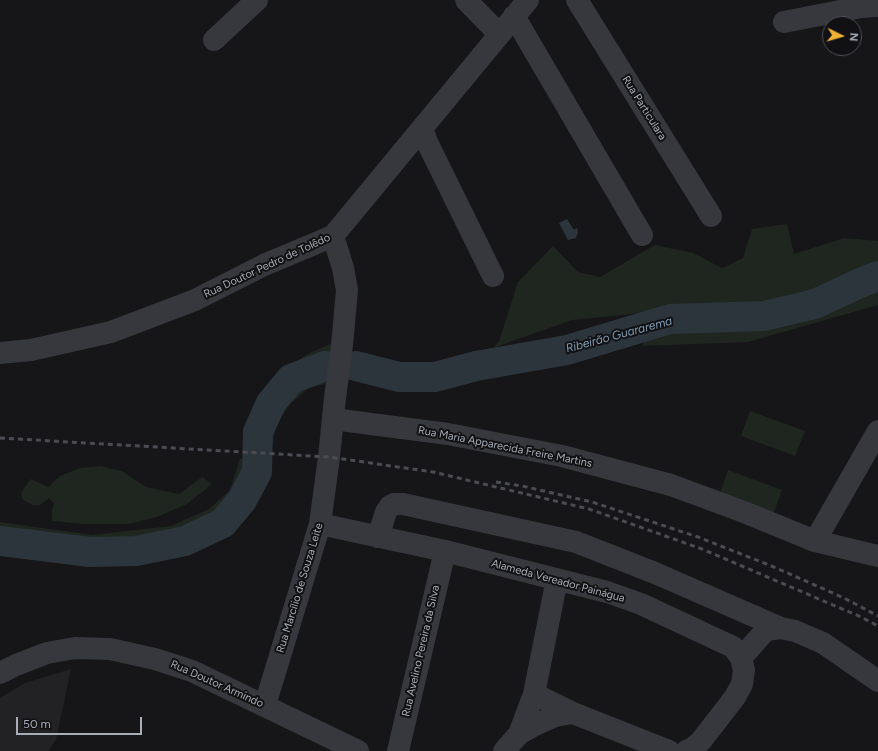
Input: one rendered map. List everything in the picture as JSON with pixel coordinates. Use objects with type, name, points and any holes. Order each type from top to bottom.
[{"type":"street","points":[[214,40],[257,0]]},
{"type":"street","points":[[466,0],[499,34]]},
{"type":"street","name":"Rua Doutor Pedro de Tolêdo","points":[[0,353],[30,350],[111,332],[195,300],[264,265],[333,236],[528,0]]},
{"type":"street","name":"Rua Particulara","points":[[577,0],[711,216]]},
{"type":"street","points":[[784,22],[861,7],[878,6]]},
{"type":"street","points":[[514,16],[642,235]]},
{"type":"street","points":[[422,128],[427,142],[494,276]]},
{"type":"street","name":"Rua Marcílio de Souza Leite","points":[[265,705],[320,524],[342,345],[347,290],[343,268],[333,236]]},
{"type":"street","name":"Rua Maria Apparecida Freire Martins","points":[[334,408],[448,434],[562,456],[671,485],[744,512],[815,541],[878,556]]},
{"type":"street","points":[[815,541],[878,431]]},
{"type":"street","points":[[378,537],[386,512],[390,506],[394,504],[403,504],[576,542],[655,573],[781,628],[795,631],[823,643],[878,682]]},
{"type":"street","name":"Alameda Vereador Painágua","points":[[320,524],[445,551],[607,592],[641,604],[733,647],[741,658]]},
{"type":"street","name":"Rua Avelino Pereira da Silva","points":[[398,751],[445,551]]},
{"type":"street","points":[[519,734],[534,694],[557,579]]},
{"type":"street","points":[[686,751],[693,748],[701,741],[735,697],[742,684],[744,670],[741,658],[766,630],[781,628]]},
{"type":"street","name":"Rua Doutor Armindo","points":[[0,673],[47,653],[75,648],[110,649],[155,658],[192,671],[358,751]]},
{"type":"street","points":[[534,694],[573,713],[669,751]]},
{"type":"street","points":[[504,751],[519,734],[535,724],[555,716],[573,713]]},
{"type":"shaded area","points":[[567,219],[574,230],[577,228],[578,232],[576,238],[568,240],[559,223]]},
{"type":"shaded area","points":[[787,224],[794,254],[844,238],[878,241],[878,305],[748,342],[643,346],[644,313],[572,320],[493,348],[499,341],[518,282],[553,246],[578,272],[600,277],[655,245],[693,253],[722,268],[743,258],[752,229]]},
{"type":"shaded area","points":[[334,342],[325,384],[309,388],[290,404],[276,426],[272,446],[243,445],[251,417],[268,385],[288,367],[308,354]]},
{"type":"shaded area","points":[[750,411],[805,431],[795,456],[741,436]]},
{"type":"shaded area","points":[[240,459],[271,460],[256,495],[225,532],[203,543],[167,556],[129,563],[91,564],[0,552],[0,522],[92,535],[171,526],[209,509],[230,490]]},
{"type":"shaded area","points":[[100,466],[122,471],[146,487],[179,494],[202,477],[212,484],[187,504],[157,517],[128,524],[84,524],[52,521],[52,510],[54,503],[49,498],[40,505],[32,505],[22,499],[21,492],[31,479],[48,487],[60,476],[80,468]]},
{"type":"shaded area","points":[[728,470],[782,490],[773,515],[719,495]]},
{"type":"shaded area","points":[[71,669],[56,740],[48,751],[0,751],[0,698],[25,683]]},
{"type":"waterway","name":"Ribeirão Guararema","points":[[356,366],[399,377],[435,377],[476,366],[567,350],[670,319],[764,316],[815,304],[878,276]]},
{"type":"waterway","name":"Ribeirão Guararema","points":[[0,541],[90,552],[136,551],[185,541],[223,523],[242,500],[257,472],[258,432],[271,403],[291,379],[325,366]]},
{"type":"railway","points":[[0,438],[329,457],[433,472],[589,509],[702,549],[861,617],[878,626]]},
{"type":"railway","points":[[496,482],[522,486],[592,502],[698,537],[774,567],[844,598],[878,616]]}]
